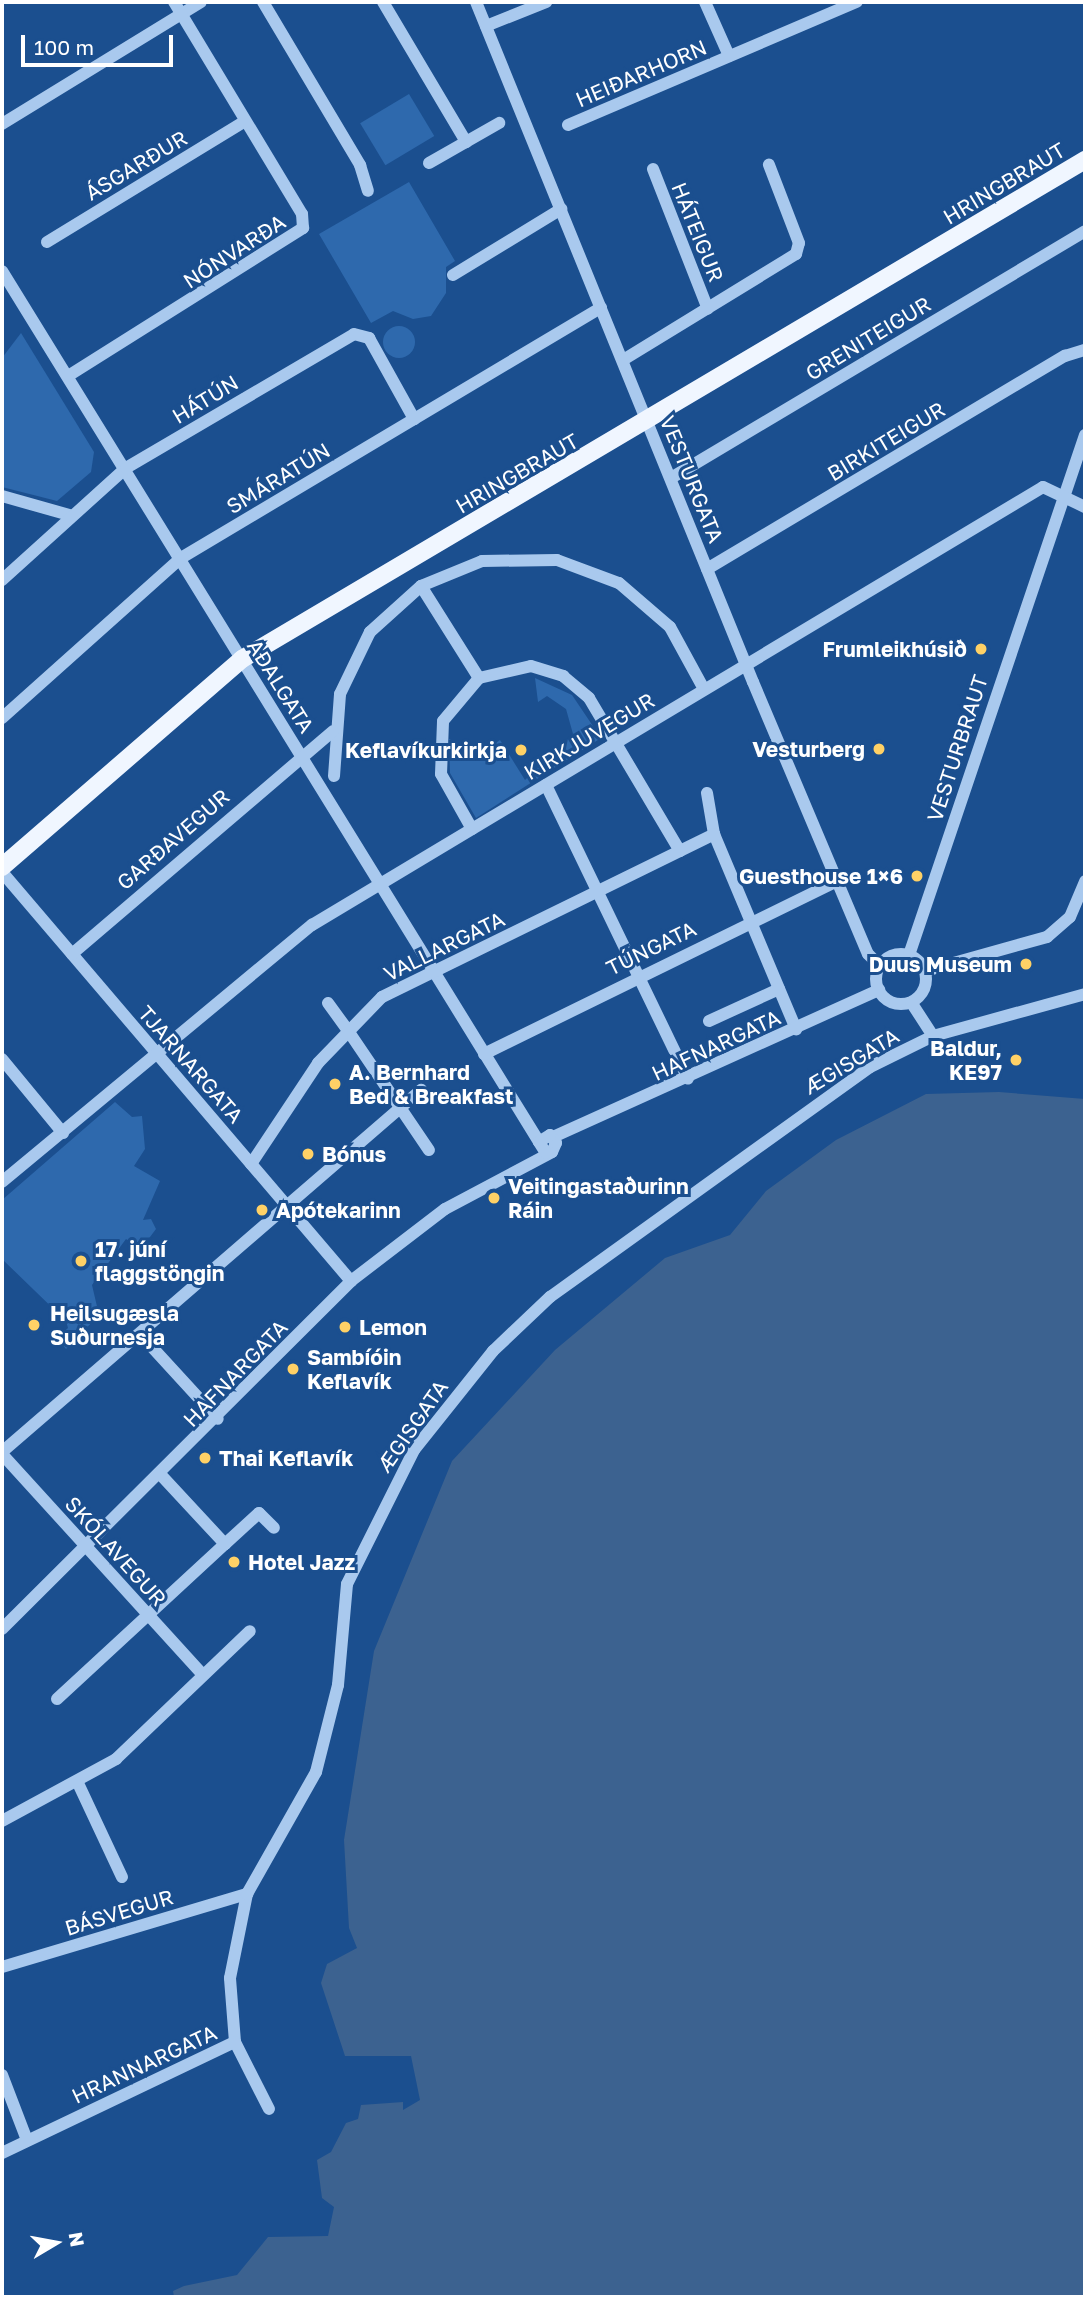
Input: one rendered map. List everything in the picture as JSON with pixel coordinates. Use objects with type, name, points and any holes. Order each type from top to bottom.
[{"type":"main road","name":"HRINGBRAUT","points":[[2,870],[242,659],[648,423],[1085,160]]},
{"type":"street","name":"NÓNVARÐA","points":[[68,376],[301,232],[302,214],[174,2]]},
{"type":"street","points":[[2,124],[201,2]]},
{"type":"street","points":[[263,2],[360,165],[368,191]]},
{"type":"street","points":[[383,2],[466,142]]},
{"type":"street","name":"VESTURGATA","points":[[476,2],[746,664],[868,954],[880,966]]},
{"type":"street","points":[[486,26],[546,2]]},
{"type":"street","name":"HEIÐARHORN","points":[[705,2],[729,57]]},
{"type":"street","name":"HEIÐARHORN","points":[[568,125],[857,2]]},
{"type":"street","name":"ÁSGARÐUR","points":[[47,242],[246,121]]},
{"type":"street","points":[[429,163],[499,123]]},
{"type":"street","name":"HÁTEIGUR","points":[[623,360],[798,250],[769,164]]},
{"type":"street","name":"HÁTEIGUR","points":[[653,169],[708,309]]},
{"type":"street","points":[[453,275],[561,209]]},
{"type":"street","name":"GRENITEIGUR","points":[[671,478],[1085,231]]},
{"type":"street","name":"AÐALGATA","points":[[2,271],[126,468],[527,1123],[547,1143]]},
{"type":"street","points":[[2,297],[13,288]]},
{"type":"street","name":"SMÁRATÚN","points":[[2,718],[181,558],[601,308]]},
{"type":"street","name":"HÁTÚN","points":[[2,580],[69,515],[126,468],[356,333],[369,338],[414,419]]},
{"type":"street","name":"BIRKITEIGUR","points":[[707,569],[1065,356],[1085,350]]},
{"type":"street","name":"VESTURBRAUT","points":[[909,955],[1060,498],[1085,435]]},
{"type":"street","name":"KIRKJUVEGUR","points":[[2,1182],[159,1056],[312,925],[1043,487],[1060,498]]},
{"type":"street","points":[[2,496],[69,515]]},
{"type":"street","points":[[1060,498],[1085,507]]},
{"type":"street","points":[[334,776],[333,731],[340,694],[361,646],[421,586],[500,558],[540,557],[589,569],[659,614],[704,689]]},
{"type":"street","points":[[421,586],[479,678]]},
{"type":"street","points":[[472,829],[445,783],[438,742],[452,704],[479,678],[520,666],[563,676],[589,698],[680,851]]},
{"type":"street","name":"GARÐAVEGUR","points":[[72,954],[300,753],[333,731]]},
{"type":"street","points":[[545,785],[688,1079]]},
{"type":"street","points":[[707,793],[714,834],[796,1029]]},
{"type":"street","name":"VALLARGATA","points":[[251,1164],[349,1032],[382,997],[432,969],[599,892],[714,834]]},
{"type":"street","name":"TJARNARGATA","points":[[2,870],[351,1281]]},
{"type":"street","name":"TÚNGATA","points":[[484,1054],[639,975],[837,881]]},
{"type":"street","points":[[925,971],[1047,937],[1070,917],[1085,881]]},
{"type":"street","points":[[895,954],[909,955],[925,971],[923,991],[911,1002],[891,1001],[879,990],[880,966],[895,954]]},
{"type":"street","name":"HAFNARGATA","points":[[709,1021],[779,989]]},
{"type":"street","name":"HAFNARGATA","points":[[2,1629],[218,1419],[351,1281],[445,1209],[516,1168],[547,1143],[879,990]]},
{"type":"street","name":"ÆGISGATA","points":[[235,2042],[230,1978],[247,1894],[323,1749],[338,1685],[347,1584],[384,1502],[447,1406],[526,1320],[609,1252],[870,1067],[933,1035],[1085,994]]},
{"type":"street","name":"ÆGISGATA","points":[[911,1002],[933,1035]]},
{"type":"street","points":[[328,1003],[429,1150]]},
{"type":"street","points":[[2,1059],[63,1133]]},
{"type":"street","points":[[2,1453],[287,1206],[399,1105],[421,1090]]},
{"type":"street","points":[[140,1334],[218,1419]]},
{"type":"street","name":"SKÓLAVEGUR","points":[[2,1453],[202,1674]]},
{"type":"street","points":[[160,1474],[225,1544]]},
{"type":"street","points":[[57,1699],[259,1513],[274,1528]]},
{"type":"street","points":[[2,1821],[116,1759],[250,1631]]},
{"type":"street","points":[[77,1781],[122,1877]]},
{"type":"street","name":"BÁSVEGUR","points":[[2,1967],[247,1894]]},
{"type":"street","name":"HRANNARGATA","points":[[2,2153],[235,2042],[269,2109]]},
{"type":"street","points":[[2,2075],[27,2140]]},
{"type":"shaded area","points":[[409,94],[434,136],[385,165],[360,123]]},
{"type":"shaded area","points":[[409,182],[455,261],[446,267],[446,293],[431,316],[413,319],[393,311],[371,323],[319,234]]},
{"type":"shaded area","points":[[399,326],[411,330],[415,342],[411,354],[399,358],[387,354],[383,342],[387,330]]},
{"type":"shaded area","points":[[21,333],[94,452],[91,472],[57,501],[2,487],[2,358]]},
{"type":"shaded area","points":[[535,678],[572,695],[601,738],[476,818],[450,773],[449,739],[461,745],[460,758],[471,760],[500,740],[525,780],[573,734],[566,709],[547,696],[538,702]]},
{"type":"shaded area","points":[[999,1092],[1085,1099],[1085,2297],[174,2297],[173,2291],[184,2286],[237,2275],[268,2237],[328,2236],[334,2207],[322,2198],[317,2160],[331,2152],[346,2123],[358,2119],[361,2105],[403,2102],[403,2110],[420,2100],[411,2056],[345,2056],[321,1983],[327,1964],[357,1948],[349,1928],[344,1840],[374,1651],[452,1461],[555,1350],[665,1258],[730,1235],[766,1191],[836,1140],[926,1094]]},
{"type":"shaded area","points":[[115,1102],[132,1117],[142,1116],[145,1149],[134,1166],[160,1181],[143,1220],[151,1219],[156,1229],[141,1249],[126,1239],[92,1285],[99,1315],[66,1349],[57,1338],[68,1328],[66,1321],[2,1259],[2,1200]]},
{"type":"place","name":"Frumleikhúsið","points":[[981,649]]},
{"type":"place","name":"Vesturberg","points":[[879,749]]},
{"type":"place","name":"Keflavíkurkirkja","points":[[521,750]]},
{"type":"place","name":"Guesthouse 1×6","points":[[917,876]]},
{"type":"place","name":"Duus Museum","points":[[1026,964]]},
{"type":"place","name":"Baldur, KE97","points":[[1016,1060]]},
{"type":"place","name":"A. Bernhard Bed & Breakfast","points":[[335,1084]]},
{"type":"place","name":"Bónus","points":[[308,1154]]},
{"type":"place","name":"Veitingastaðurinn Ráin","points":[[494,1198]]},
{"type":"place","name":"Apótekarinn","points":[[262,1210]]},
{"type":"place","name":"17. júní flaggstöngin","points":[[81,1261]]},
{"type":"place","name":"Heilsugæsla Suðurnesja","points":[[34,1325]]},
{"type":"place","name":"Lemon","points":[[345,1327]]},
{"type":"place","name":"Sambíóin Keflavík","points":[[293,1369]]},
{"type":"place","name":"Thai Keflavík","points":[[205,1458]]},
{"type":"place","name":"Hotel Jazz","points":[[234,1562]]}]
